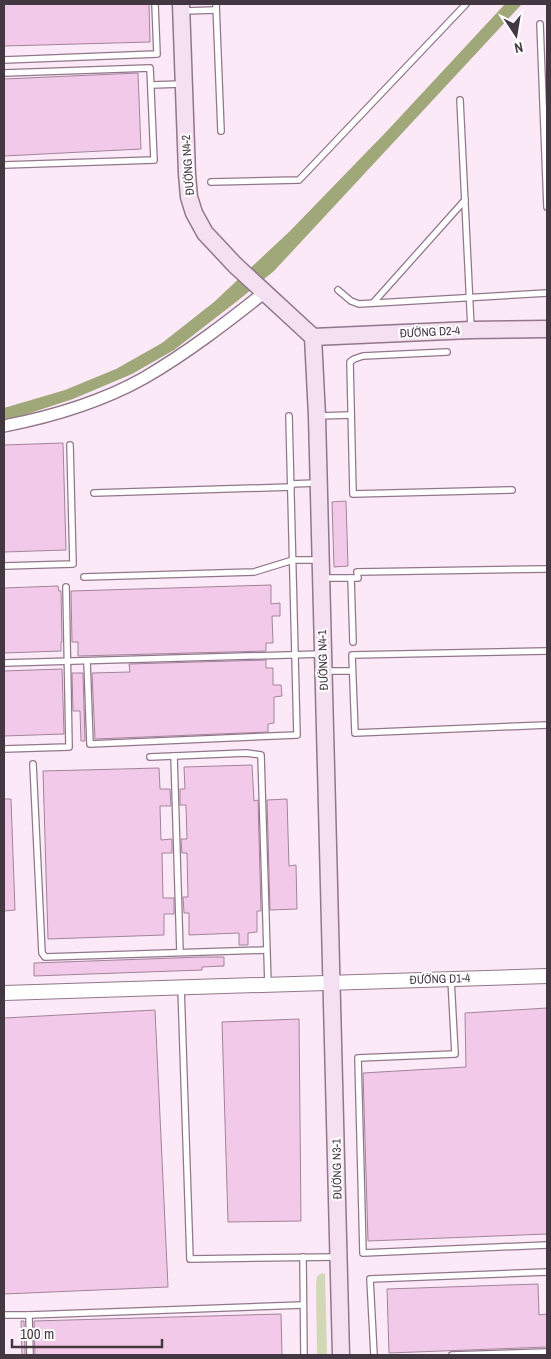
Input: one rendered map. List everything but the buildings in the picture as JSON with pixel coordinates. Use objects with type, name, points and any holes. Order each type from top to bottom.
[{"type":"main road","name":"ĐƯỜNG N4-2","points":[[181,8],[187,174],[192,205],[197,220],[205,233],[236,265],[313,338]]},
{"type":"main road","name":"ĐƯỜNG D2-4","points":[[313,338],[471,330],[547,329]]},
{"type":"main road","name":"ĐƯỜNG N4-1","points":[[313,338],[317,416],[332,983]]},
{"type":"main road","name":"ĐƯỜNG N3-1","points":[[332,983],[341,1355]]},
{"type":"street","points":[[4,426],[30,421],[68,409],[112,393],[143,378],[207,337],[265,292]]},
{"type":"street","name":"ĐƯỜNG D1-4","points":[[4,993],[547,976]]},
{"type":"lane","points":[[4,60],[157,54],[155,4]]},
{"type":"lane","points":[[212,182],[299,180],[466,4]]},
{"type":"lane","points":[[181,8],[216,7],[221,131]]},
{"type":"lane","points":[[540,24],[547,207]]},
{"type":"lane","points":[[4,73],[150,68],[154,160],[4,165]]},
{"type":"lane","points":[[151,85],[184,84]]},
{"type":"lane","points":[[460,100],[471,330]]},
{"type":"lane","points":[[373,303],[465,200]]},
{"type":"lane","points":[[338,290],[354,303],[547,293]]},
{"type":"lane","points":[[447,352],[363,356],[354,359],[349,365],[353,494],[512,490]]},
{"type":"lane","points":[[317,416],[351,415]]},
{"type":"lane","points":[[87,661],[90,744],[297,735],[289,416]]},
{"type":"lane","points":[[4,566],[73,564],[70,445]]},
{"type":"lane","points":[[94,493],[318,483]]},
{"type":"lane","points":[[84,577],[254,572],[293,560],[320,560]]},
{"type":"lane","points":[[321,578],[358,578],[357,572],[547,569]]},
{"type":"lane","points":[[351,578],[353,642]]},
{"type":"lane","points":[[4,749],[69,747],[66,587]]},
{"type":"lane","points":[[547,651],[352,655],[355,732],[547,725]]},
{"type":"lane","points":[[4,664],[323,654]]},
{"type":"lane","points":[[323,671],[352,671]]},
{"type":"lane","points":[[150,757],[246,753],[261,755],[268,985]]},
{"type":"lane","points":[[174,756],[180,952]]},
{"type":"lane","points":[[32,764],[42,953],[45,957],[266,950]]},
{"type":"lane","points":[[450,979],[455,1054],[358,1058],[363,1253],[547,1246]]},
{"type":"lane","points":[[181,987],[190,1259],[339,1257]]},
{"type":"lane","points":[[303,1257],[304,1355]]},
{"type":"lane","points":[[374,1355],[370,1279],[547,1272]]},
{"type":"lane","points":[[4,1315],[303,1305]]},
{"type":"lane","points":[[29,1315],[30,1355]]},
{"type":"lane","points":[[452,1355],[547,1352]]},
{"type":"shaded area","points":[[505,4],[522,4],[274,271],[174,350],[132,374],[73,399],[4,420],[4,408],[65,390],[116,369],[162,343],[214,302],[289,232],[387,131]]},
{"type":"shaded area","points":[[322,1273],[325,1274],[327,1355],[317,1355],[316,1284],[317,1276]]}]
